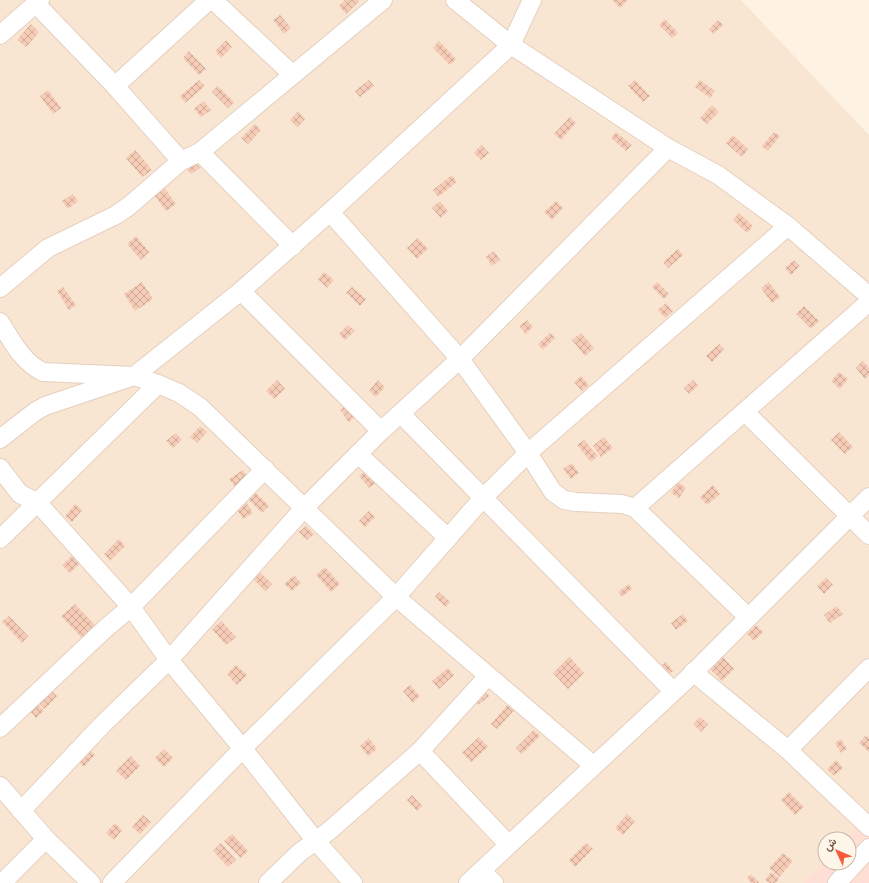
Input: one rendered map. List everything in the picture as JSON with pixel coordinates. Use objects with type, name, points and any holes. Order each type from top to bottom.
[{"type":"street","points":[[115,86],[209,0]]},
{"type":"street","points":[[212,0],[292,74]]},
{"type":"street","points":[[0,288],[48,248],[102,223],[130,206],[181,161],[200,152],[292,74],[384,0]]},
{"type":"street","points":[[455,0],[511,45],[668,148],[718,175],[788,226],[869,296]]},
{"type":"street","points":[[0,439],[36,411],[46,406],[134,376],[241,290],[293,246],[511,45],[532,0]]},
{"type":"street","points":[[3,28],[38,2],[181,161]]},
{"type":"street","points":[[21,812],[101,726],[169,660],[304,508],[381,431],[460,359],[668,148]]},
{"type":"street","points":[[200,152],[293,246]]},
{"type":"street","points":[[330,212],[460,359],[528,453],[553,492],[564,500],[622,504],[635,508],[748,617]]},
{"type":"street","points":[[112,883],[244,750],[252,739],[396,597],[483,498],[528,453],[788,226]]},
{"type":"street","points":[[241,290],[381,431]]},
{"type":"street","points":[[635,508],[869,302]]},
{"type":"street","points":[[0,322],[24,358],[32,367],[43,372],[134,376],[179,393],[200,407],[396,597],[593,765]]},
{"type":"street","points":[[0,539],[158,384]]},
{"type":"street","points":[[745,412],[869,535]]},
{"type":"street","points":[[401,414],[673,691]]},
{"type":"street","points":[[358,454],[448,538]]},
{"type":"street","points":[[0,468],[20,494],[37,502],[131,607],[169,660],[244,750],[315,840],[353,883]]},
{"type":"street","points":[[0,728],[106,628],[131,607],[265,470]]},
{"type":"street","points":[[468,883],[488,877],[508,844],[693,672],[869,497]]},
{"type":"street","points":[[788,750],[869,668]]},
{"type":"street","points":[[693,672],[788,750],[869,827]]},
{"type":"street","points":[[268,883],[286,864],[315,840],[329,831],[420,751],[488,676]]},
{"type":"street","points":[[420,751],[508,844]]},
{"type":"street","points":[[0,786],[46,839],[91,883]]},
{"type":"street","points":[[2,883],[46,839]]},
{"type":"street","points":[[837,883],[869,848]]},
{"type":"shaded area","points":[[0,0],[741,0],[869,135],[869,883],[0,883]]},
{"type":"shaded area","points":[[869,816],[869,883],[803,883],[817,869],[817,871],[857,871],[857,831],[855,831]]},
{"type":"building","points":[[345,0],[359,1],[346,14],[339,6]]},
{"type":"building","points":[[612,0],[628,0],[620,8]]},
{"type":"building","points":[[280,15],[291,28],[284,34],[273,20]]},
{"type":"building","points":[[665,19],[678,33],[672,38],[659,25]]},
{"type":"building","points":[[718,20],[723,25],[714,34],[709,29]]},
{"type":"building","points":[[31,24],[39,32],[26,47],[17,40]]},
{"type":"building","points":[[226,40],[232,47],[221,58],[215,51]]},
{"type":"building","points":[[439,41],[456,59],[450,65],[433,48]]},
{"type":"building","points":[[189,51],[206,69],[199,75],[183,58]]},
{"type":"building","points":[[199,80],[205,86],[185,103],[180,96]]},
{"type":"building","points":[[369,80],[374,86],[360,97],[355,91]]},
{"type":"building","points":[[635,80],[650,96],[643,102],[628,86]]},
{"type":"building","points":[[700,80],[715,91],[710,98],[695,87]]},
{"type":"building","points":[[218,86],[234,102],[228,108],[212,92]]},
{"type":"building","points":[[48,90],[61,108],[53,114],[40,96]]},
{"type":"building","points":[[204,101],[211,110],[201,117],[194,109]]},
{"type":"building","points":[[712,105],[719,112],[707,124],[700,118]]},
{"type":"building","points":[[298,111],[305,119],[297,127],[290,120]]},
{"type":"building","points":[[570,117],[576,123],[561,140],[554,134]]},
{"type":"building","points":[[255,124],[261,130],[248,144],[241,138]]},
{"type":"building","points":[[616,132],[632,145],[626,151],[611,138]]},
{"type":"building","points":[[774,132],[780,136],[768,151],[762,146]]},
{"type":"building","points":[[733,135],[748,149],[742,157],[726,143]]},
{"type":"building","points":[[481,145],[489,153],[481,160],[474,153]]},
{"type":"building","points":[[135,150],[152,170],[142,177],[126,158]]},
{"type":"building","points":[[193,159],[200,168],[191,174],[184,166]]},
{"type":"building","points":[[452,175],[457,182],[438,197],[433,190]]},
{"type":"building","points":[[162,185],[176,204],[166,211],[152,192]]},
{"type":"building","points":[[73,194],[78,201],[68,209],[62,201]]},
{"type":"building","points":[[440,201],[448,211],[441,218],[432,208]]},
{"type":"building","points":[[556,201],[563,208],[552,220],[544,212]]},
{"type":"building","points":[[739,213],[753,226],[747,233],[733,220]]},
{"type":"building","points":[[136,236],[149,252],[141,260],[127,244]]},
{"type":"building","points":[[418,238],[428,249],[417,259],[407,248]]},
{"type":"building","points":[[678,249],[683,255],[668,268],[663,262]]},
{"type":"building","points":[[494,251],[500,260],[492,266],[486,257]]},
{"type":"building","points":[[794,260],[800,266],[791,275],[785,268]]},
{"type":"building","points":[[324,272],[334,280],[327,288],[318,279]]},
{"type":"building","points":[[142,282],[153,299],[135,311],[124,294]]},
{"type":"building","points":[[657,282],[669,294],[664,299],[652,287]]},
{"type":"building","points":[[769,282],[780,297],[772,303],[761,288]]},
{"type":"building","points":[[63,287],[76,305],[69,310],[57,291]]},
{"type":"building","points":[[352,287],[366,299],[360,306],[346,293]]},
{"type":"building","points":[[666,303],[673,311],[665,318],[658,310]]},
{"type":"building","points":[[804,306],[819,321],[811,329],[796,314]]},
{"type":"building","points":[[527,320],[533,327],[526,334],[519,326]]},
{"type":"building","points":[[348,325],[355,331],[345,340],[339,334]]},
{"type":"building","points":[[550,333],[555,338],[543,350],[538,344]]},
{"type":"building","points":[[581,333],[594,348],[585,356],[572,340]]},
{"type":"building","points":[[719,344],[724,349],[712,362],[706,356]]},
{"type":"building","points":[[863,361],[869,368],[869,375],[865,379],[856,368]]},
{"type":"building","points":[[839,372],[848,379],[840,389],[831,381]]},
{"type":"building","points":[[581,376],[589,385],[582,391],[574,382]]},
{"type":"building","points":[[277,380],[285,389],[274,399],[266,391]]},
{"type":"building","points":[[378,380],[385,387],[376,397],[369,391]]},
{"type":"building","points":[[693,380],[698,386],[689,394],[684,388]]},
{"type":"building","points":[[349,403],[358,415],[349,422],[340,410]]},
{"type":"building","points":[[200,426],[207,432],[197,443],[190,437]]},
{"type":"building","points":[[839,432],[853,447],[845,454],[831,440]]},
{"type":"building","points":[[176,433],[182,440],[173,448],[166,441]]},
{"type":"building","points":[[604,437],[613,448],[601,457],[593,446]]},
{"type":"building","points":[[584,440],[598,456],[591,462],[577,445]]},
{"type":"building","points":[[572,463],[579,473],[571,479],[563,469]]},
{"type":"building","points":[[370,467],[380,480],[369,488],[359,476]]},
{"type":"building","points":[[243,470],[249,479],[236,488],[229,479]]},
{"type":"building","points":[[678,482],[686,488],[679,498],[671,493]]},
{"type":"building","points":[[713,485],[720,494],[707,505],[700,497]]},
{"type":"building","points":[[255,492],[269,506],[262,513],[248,499]]},
{"type":"building","points":[[246,502],[253,513],[243,519],[236,508]]},
{"type":"building","points":[[75,504],[82,510],[72,522],[65,516]]},
{"type":"building","points":[[369,511],[375,517],[365,527],[359,521]]},
{"type":"building","points":[[306,526],[314,534],[307,540],[299,532]]},
{"type":"building","points":[[119,539],[125,546],[110,561],[104,554]]},
{"type":"building","points":[[75,553],[83,560],[70,573],[62,565]]},
{"type":"building","points":[[254,567],[272,584],[265,591],[247,573]]},
{"type":"building","points":[[325,567],[340,584],[331,592],[316,575]]},
{"type":"building","points":[[294,575],[301,583],[292,591],[284,584]]},
{"type":"building","points":[[826,578],[833,585],[824,594],[817,586]]},
{"type":"building","points":[[629,584],[632,589],[622,597],[618,592]]},
{"type":"building","points":[[439,592],[450,602],[446,607],[435,597]]},
{"type":"building","points":[[75,604],[95,625],[82,638],[61,616]]},
{"type":"building","points":[[837,606],[843,614],[830,623],[824,615]]},
{"type":"building","points":[[683,614],[688,621],[676,630],[671,623]]},
{"type":"building","points":[[9,616],[28,636],[22,643],[2,622]]},
{"type":"building","points":[[221,621],[236,637],[226,645],[212,629]]},
{"type":"building","points":[[756,625],[763,632],[754,641],[747,634]]},
{"type":"building","points":[[720,654],[734,669],[722,681],[707,666]]},
{"type":"building","points":[[569,657],[584,673],[568,689],[553,673]]},
{"type":"building","points":[[666,662],[673,671],[664,678],[657,670]]},
{"type":"building","points":[[236,665],[247,675],[237,685],[227,674]]},
{"type":"building","points":[[448,668],[454,675],[439,689],[432,681]]},
{"type":"building","points":[[410,685],[420,696],[413,703],[403,691]]},
{"type":"building","points":[[482,688],[489,696],[478,705],[471,697]]},
{"type":"building","points":[[51,690],[57,696],[45,709],[38,702]]},
{"type":"building","points":[[510,702],[516,708],[497,729],[491,724]]},
{"type":"building","points":[[37,703],[44,711],[36,718],[29,710]]},
{"type":"building","points":[[700,717],[708,724],[701,732],[693,724]]},
{"type":"building","points":[[534,730],[540,736],[522,754],[516,748]]},
{"type":"building","points":[[866,735],[869,738],[869,752],[859,743]]},
{"type":"building","points":[[479,737],[488,747],[471,762],[462,753]]},
{"type":"building","points":[[369,738],[377,749],[368,756],[360,746]]},
{"type":"building","points":[[841,739],[847,749],[841,753],[835,743]]},
{"type":"building","points":[[89,749],[95,755],[84,767],[78,761]]},
{"type":"building","points":[[164,749],[173,758],[164,767],[155,758]]},
{"type":"building","points":[[131,756],[140,766],[126,780],[116,771]]},
{"type":"building","points":[[836,760],[843,768],[834,776],[827,769]]},
{"type":"building","points":[[789,792],[804,807],[795,815],[781,800]]},
{"type":"building","points":[[412,795],[422,806],[417,811],[407,800]]},
{"type":"building","points":[[627,814],[635,821],[623,835],[615,828]]},
{"type":"building","points":[[143,815],[151,822],[140,834],[132,827]]},
{"type":"building","points":[[115,823],[122,830],[114,840],[106,833]]},
{"type":"building","points":[[232,834],[248,851],[241,858],[224,841]]},
{"type":"building","points":[[221,843],[236,860],[228,867],[213,851]]},
{"type":"building","points":[[586,843],[593,849],[575,867],[569,860]]},
{"type":"building","points":[[783,853],[793,861],[779,877],[769,868]]},
{"type":"building","points":[[771,872],[779,878],[776,883],[769,883],[765,880]]},
{"type":"building","points":[[751,874],[760,883],[751,883],[747,878]]}]
